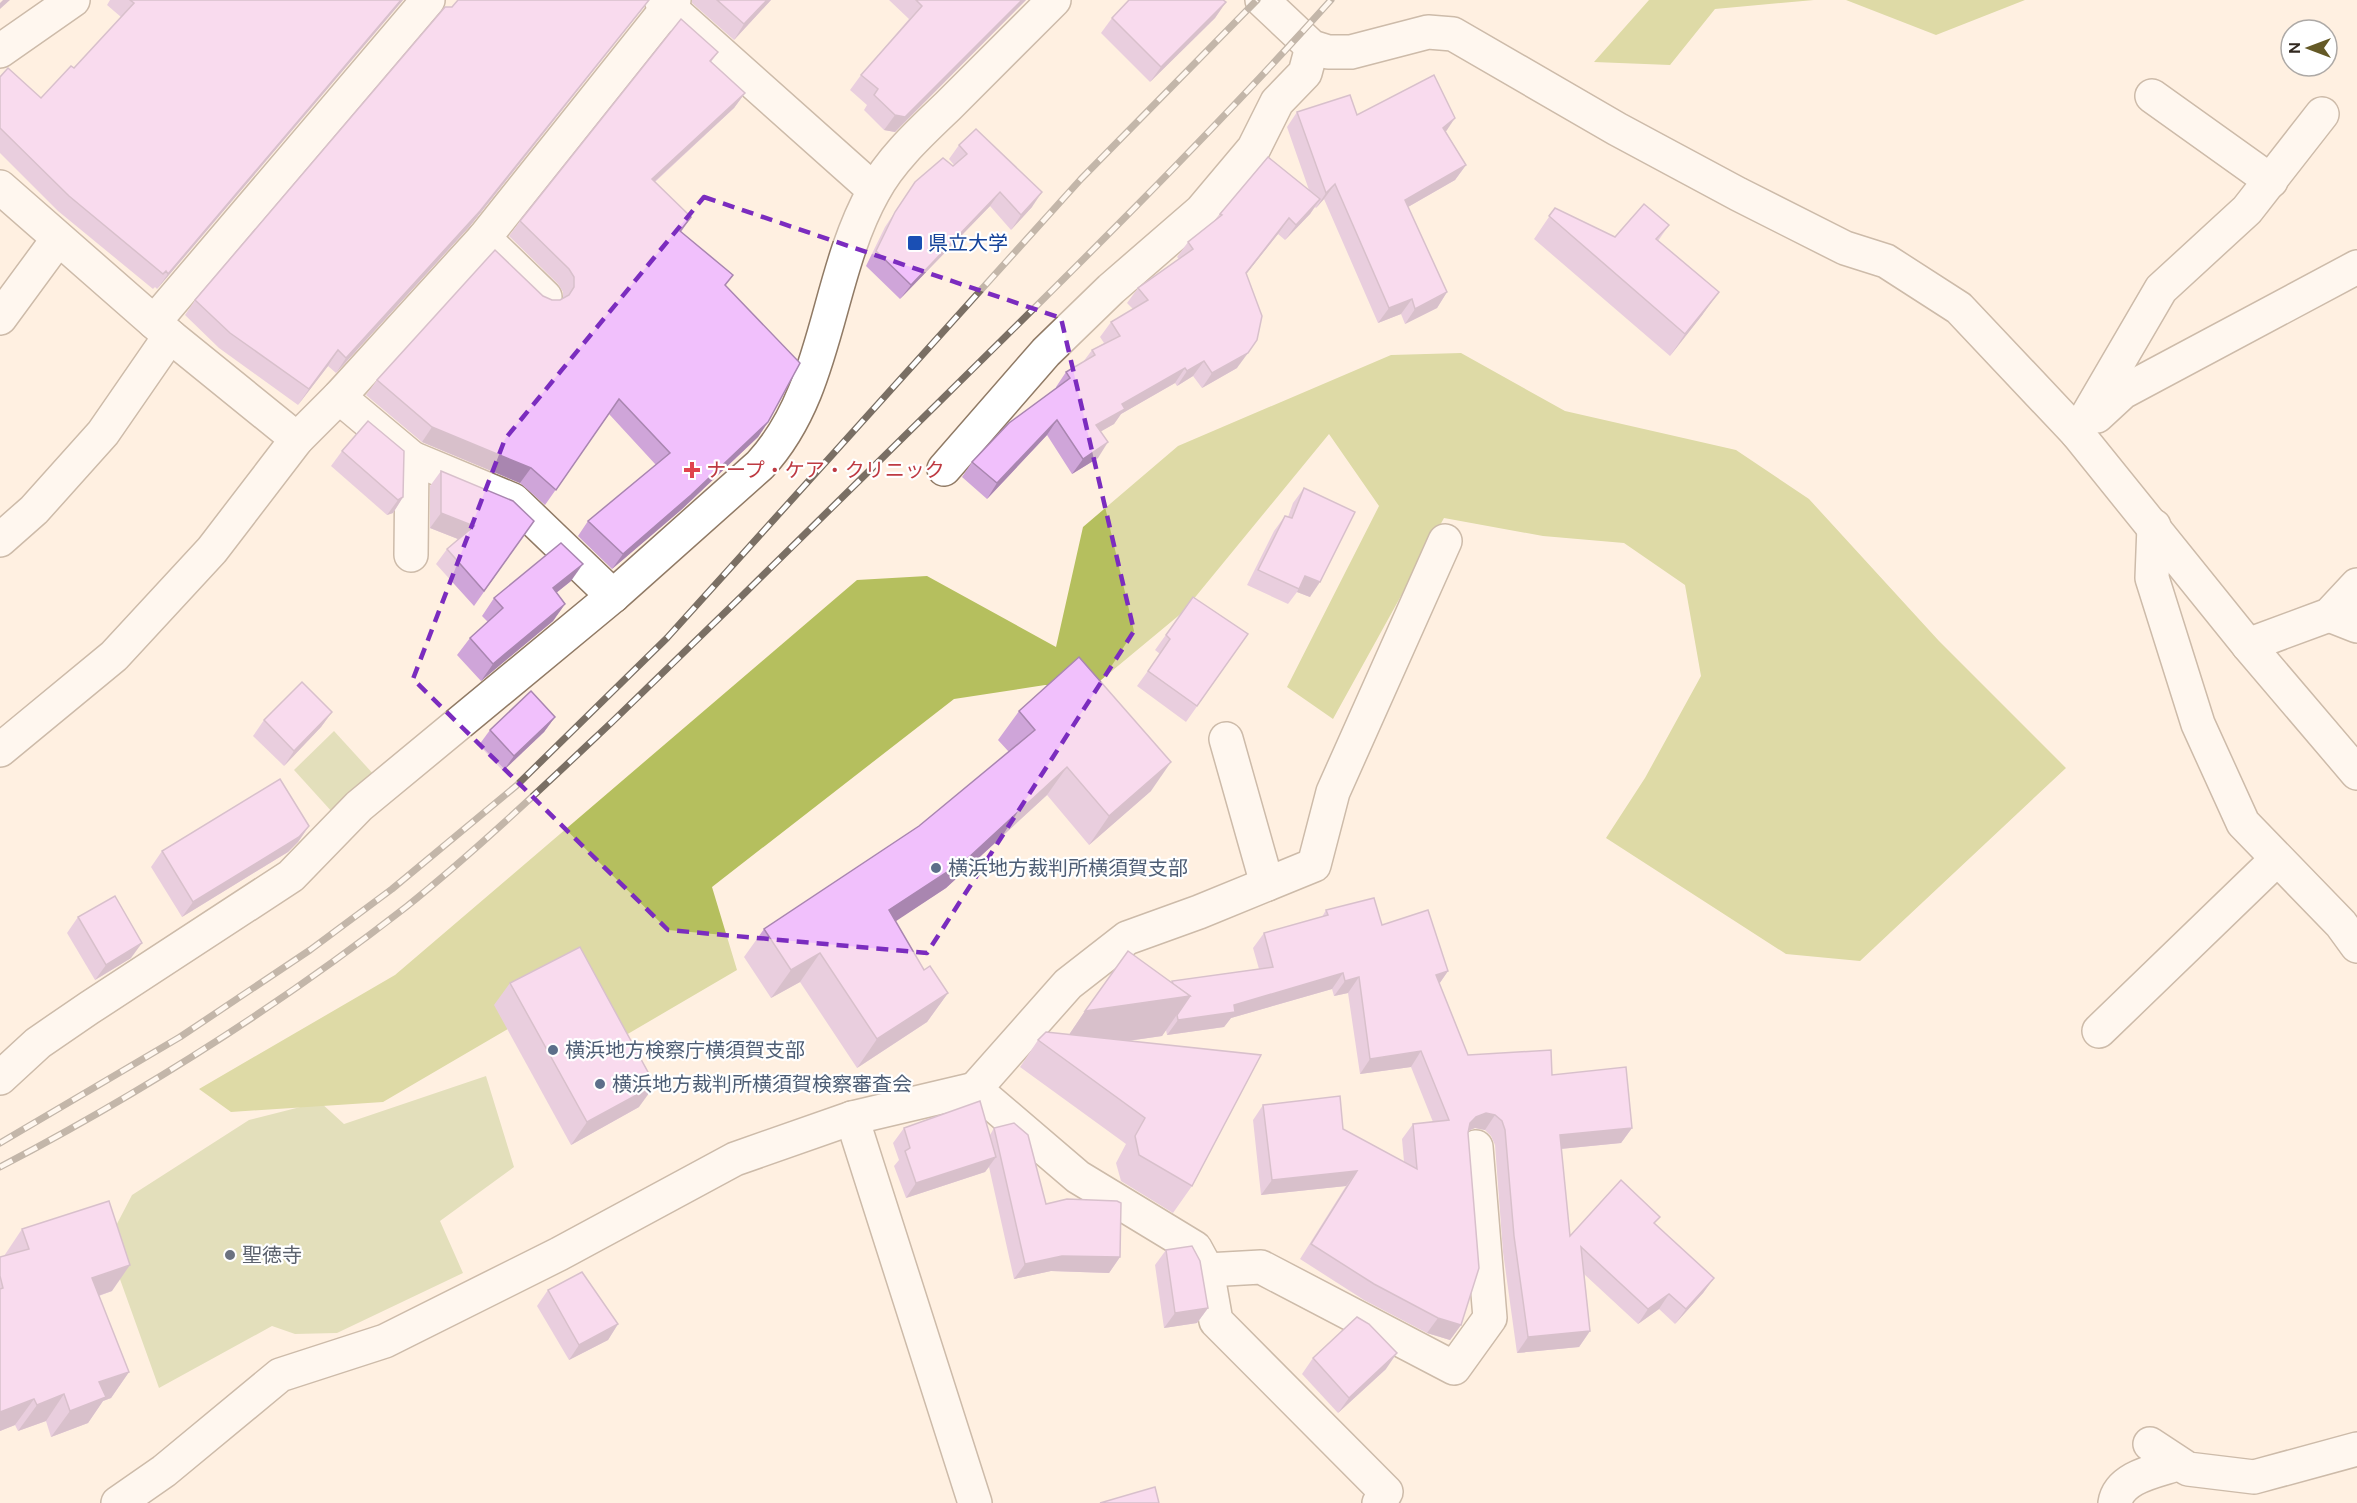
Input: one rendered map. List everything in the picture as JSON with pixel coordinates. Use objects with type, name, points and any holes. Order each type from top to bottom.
[{"type":"street","points":[[0,51],[73,0]]},
{"type":"street","points":[[0,540],[34,510],[103,433],[162,329],[428,0]]},
{"type":"street","points":[[0,1078],[38,1043],[291,876],[359,806],[613,596],[777,447],[810,379],[823,343],[831,300],[846,252],[874,190],[913,141],[1054,0]]},
{"type":"street","points":[[1262,0],[1312,47],[1328,52],[1351,52],[1428,32],[1453,34],[1475,45],[1523,76],[1738,194],[1845,248],[1886,261],[1929,286],[1959,308],[2077,433],[2248,645],[2357,773]]},
{"type":"street","points":[[0,750],[114,656],[212,550],[297,439],[339,397],[484,238],[668,2],[874,190]]},
{"type":"street","points":[[944,470],[1046,352],[1111,289],[1201,211],[1254,148],[1277,102],[1305,73],[1312,47]]},
{"type":"street","points":[[2152,96],[2271,181]]},
{"type":"street","points":[[2077,433],[2162,289],[2247,210],[2322,114]]},
{"type":"street","points":[[0,187],[162,329],[297,439]]},
{"type":"street","points":[[484,238],[545,297]]},
{"type":"street","points":[[0,318],[58,240]]},
{"type":"street","points":[[2077,433],[2123,392],[2357,267]]},
{"type":"street","points":[[339,397],[412,458],[513,500],[613,596]]},
{"type":"street","points":[[411,555],[412,458]]},
{"type":"street","points":[[2154,526],[2152,578],[2198,724],[2243,823],[2340,924],[2357,946]]},
{"type":"street","points":[[118,1503],[164,1471],[280,1375],[385,1341],[560,1254],[735,1159],[852,1118],[975,1089],[1068,984],[1127,938],[1314,865],[1334,792],[1445,541]]},
{"type":"street","points":[[2248,645],[2343,621],[2357,585]]},
{"type":"street","points":[[1226,739],[1267,884]]},
{"type":"street","points":[[2099,1031],[2277,859]]},
{"type":"street","points":[[975,1089],[1078,1177],[1195,1248],[1207,1270],[1216,1321],[1386,1492],[1379,1503]]},
{"type":"street","points":[[852,1118],[975,1503]]},
{"type":"street","points":[[1207,1270],[1261,1267],[1454,1368],[1490,1318],[1476,1147]]},
{"type":"street","points":[[2150,1444],[2177,1464],[2188,1469],[2254,1477],[2357,1449]]},
{"type":"street","points":[[2115,1503],[2116,1496],[2130,1480],[2177,1464]]},
{"type":"highlighted area","points":[[704,197],[1061,318],[1134,631],[927,953],[668,930],[413,679],[505,439]]},
{"type":"green space","points":[[1649,0],[1814,0],[1715,9],[1670,65],[1594,62]]},
{"type":"green space","points":[[1846,0],[2025,0],[1936,35]]},
{"type":"green space","points":[[1461,353],[1565,411],[1736,450],[1809,499],[1939,641],[2066,768],[1860,961],[1786,954],[1606,838],[1645,778],[1701,676],[1685,585],[1624,543],[1543,536],[1444,518],[1333,719],[1287,687],[1379,506],[1329,434],[1183,612],[1095,685],[1045,685],[954,699],[712,887],[737,970],[626,1035],[513,1026],[383,1102],[231,1112],[199,1089],[395,975],[857,580],[927,576],[1056,647],[1083,527],[1178,446],[1391,355]]},
{"type":"green space","points":[[334,731],[376,777],[333,813],[294,770]]},
{"type":"green space","points":[[486,1076],[514,1167],[440,1221],[463,1273],[337,1333],[295,1334],[272,1326],[159,1388],[107,1243],[132,1195],[249,1120],[320,1102],[344,1124]]},
{"type":"building","points":[[130,0],[401,0],[168,274],[166,271],[163,274],[69,196],[0,128],[0,77],[8,68],[41,98],[71,66],[74,68],[134,3]]},
{"type":"building","points":[[458,0],[649,0],[480,211],[346,358],[338,350],[309,389],[230,333],[195,300],[445,7],[452,7]]},
{"type":"building","points":[[717,0],[767,0],[744,24]]},
{"type":"building","points":[[916,0],[1022,0],[905,117],[895,115],[874,95],[878,89],[861,75],[922,6]]},
{"type":"building","points":[[1129,0],[1223,0],[1226,2],[1161,67],[1112,18]]},
{"type":"building","points":[[681,19],[718,52],[710,61],[745,93],[652,179],[691,217],[680,231],[733,275],[725,285],[800,363],[768,422],[691,495],[623,554],[588,521],[670,453],[619,399],[556,490],[531,468],[432,427],[377,380],[495,250],[543,296],[552,300],[560,300],[569,295],[574,287],[574,277],[569,269],[520,221]]},
{"type":"building","points":[[1434,75],[1455,118],[1443,128],[1466,165],[1405,200],[1447,292],[1415,309],[1412,299],[1389,308],[1335,184],[1326,193],[1297,112],[1350,95],[1357,115]]},
{"type":"building","points":[[976,129],[1042,192],[1021,215],[1000,192],[911,285],[876,251],[895,212],[915,182],[943,158],[953,166],[967,154],[959,145]]},
{"type":"building","points":[[1268,157],[1320,199],[1296,225],[1289,218],[1246,273],[1262,316],[1257,340],[1248,353],[1212,373],[1204,361],[1187,371],[1185,368],[1122,404],[1125,409],[1096,425],[1108,442],[1083,459],[1057,420],[997,483],[972,462],[1009,423],[1070,378],[1066,372],[1095,355],[1092,350],[1120,336],[1111,322],[1148,300],[1138,288],[1193,249],[1188,242],[1222,215],[1220,214]]},
{"type":"building","points":[[1644,204],[1669,225],[1656,239],[1719,292],[1685,334],[1549,216],[1555,208],[1615,237]]},
{"type":"building","points":[[368,421],[404,451],[403,497],[398,500],[342,451]]},
{"type":"building","points":[[441,471],[513,501],[534,521],[484,591],[447,549],[474,526],[441,513]]},
{"type":"building","points":[[1304,488],[1355,512],[1320,582],[1305,576],[1299,589],[1258,570],[1285,516],[1292,518]]},
{"type":"building","points":[[561,543],[583,564],[553,588],[565,604],[493,664],[470,638],[503,608],[494,598]]},
{"type":"building","points":[[1193,597],[1248,634],[1197,706],[1148,671],[1170,639],[1166,635]]},
{"type":"building","points":[[1079,657],[1171,762],[1109,816],[1067,767],[967,859],[889,910],[924,970],[930,966],[948,993],[877,1039],[820,953],[791,970],[764,929],[919,826],[1035,730],[1019,711]]},
{"type":"building","points":[[302,682],[332,712],[294,751],[264,720]]},
{"type":"building","points":[[531,691],[555,717],[514,756],[490,730]]},
{"type":"building","points":[[280,779],[309,826],[299,837],[193,902],[162,851]]},
{"type":"building","points":[[115,896],[142,943],[106,965],[78,917]]},
{"type":"building","points":[[1374,898],[1382,925],[1428,910],[1448,971],[1436,975],[1468,1055],[1551,1050],[1552,1075],[1626,1067],[1632,1128],[1560,1135],[1570,1236],[1621,1180],[1660,1217],[1654,1223],[1714,1278],[1686,1309],[1669,1294],[1648,1309],[1581,1247],[1590,1331],[1528,1337],[1514,1236],[1505,1130],[1502,1121],[1495,1115],[1486,1113],[1476,1117],[1470,1123],[1468,1133],[1479,1268],[1461,1325],[1438,1318],[1374,1284],[1311,1244],[1357,1171],[1272,1180],[1263,1105],[1340,1096],[1343,1129],[1417,1169],[1413,1124],[1449,1120],[1421,1051],[1370,1059],[1359,977],[1345,981],[1343,973],[1234,1005],[1235,1012],[1178,1020],[1177,1015],[1190,996],[1172,981],[1273,967],[1264,933],[1328,915],[1326,910]]},
{"type":"building","points":[[580,947],[655,1085],[587,1122],[510,983]]},
{"type":"building","points":[[1128,951],[1190,996],[1085,1011]]},
{"type":"building","points":[[1046,1032],[1261,1055],[1192,1186],[1139,1155],[1135,1136],[1145,1118],[1038,1040]]},
{"type":"building","points":[[980,1101],[996,1157],[916,1183],[905,1151],[910,1148],[904,1128]]},
{"type":"building","points":[[1014,1123],[1028,1135],[1046,1204],[1067,1199],[1121,1203],[1120,1257],[1062,1256],[1025,1264],[994,1128]]},
{"type":"building","points":[[109,1201],[130,1265],[92,1278],[129,1372],[99,1382],[106,1397],[70,1411],[64,1394],[37,1405],[34,1399],[0,1412],[0,1289],[3,1288],[0,1276],[0,1257],[29,1249],[22,1229]]},
{"type":"building","points":[[1192,1246],[1200,1261],[1208,1308],[1175,1313],[1166,1250]]},
{"type":"building","points":[[582,1272],[618,1324],[579,1345],[548,1290]]},
{"type":"building","points":[[1357,1317],[1369,1324],[1397,1353],[1349,1398],[1313,1358]]},
{"type":"building","points":[[1155,1487],[1159,1503],[1100,1503]]},
{"type":"railway","points":[[0,1143],[180,1037],[310,950],[392,889],[516,786],[667,638],[1081,179],[1257,0]]},
{"type":"railway","points":[[0,1167],[105,1109],[259,1013],[406,907],[459,862],[612,722],[1045,298],[1219,121],[1331,0]]},
{"type":"place","name":"県立大学","points":[[915,243]]},
{"type":"place","name":"ナープ・ケア・クリニック","points":[[692,470]]},
{"type":"place","name":"横浜地方裁判所横須賀支部","points":[[936,868]]},
{"type":"place","name":"横浜地方検察庁横須賀支部","points":[[553,1050]]},
{"type":"place","name":"横浜地方裁判所横須賀検察審査会","points":[[600,1084]]},
{"type":"place","name":"聖徳寺","points":[[230,1255]]}]
